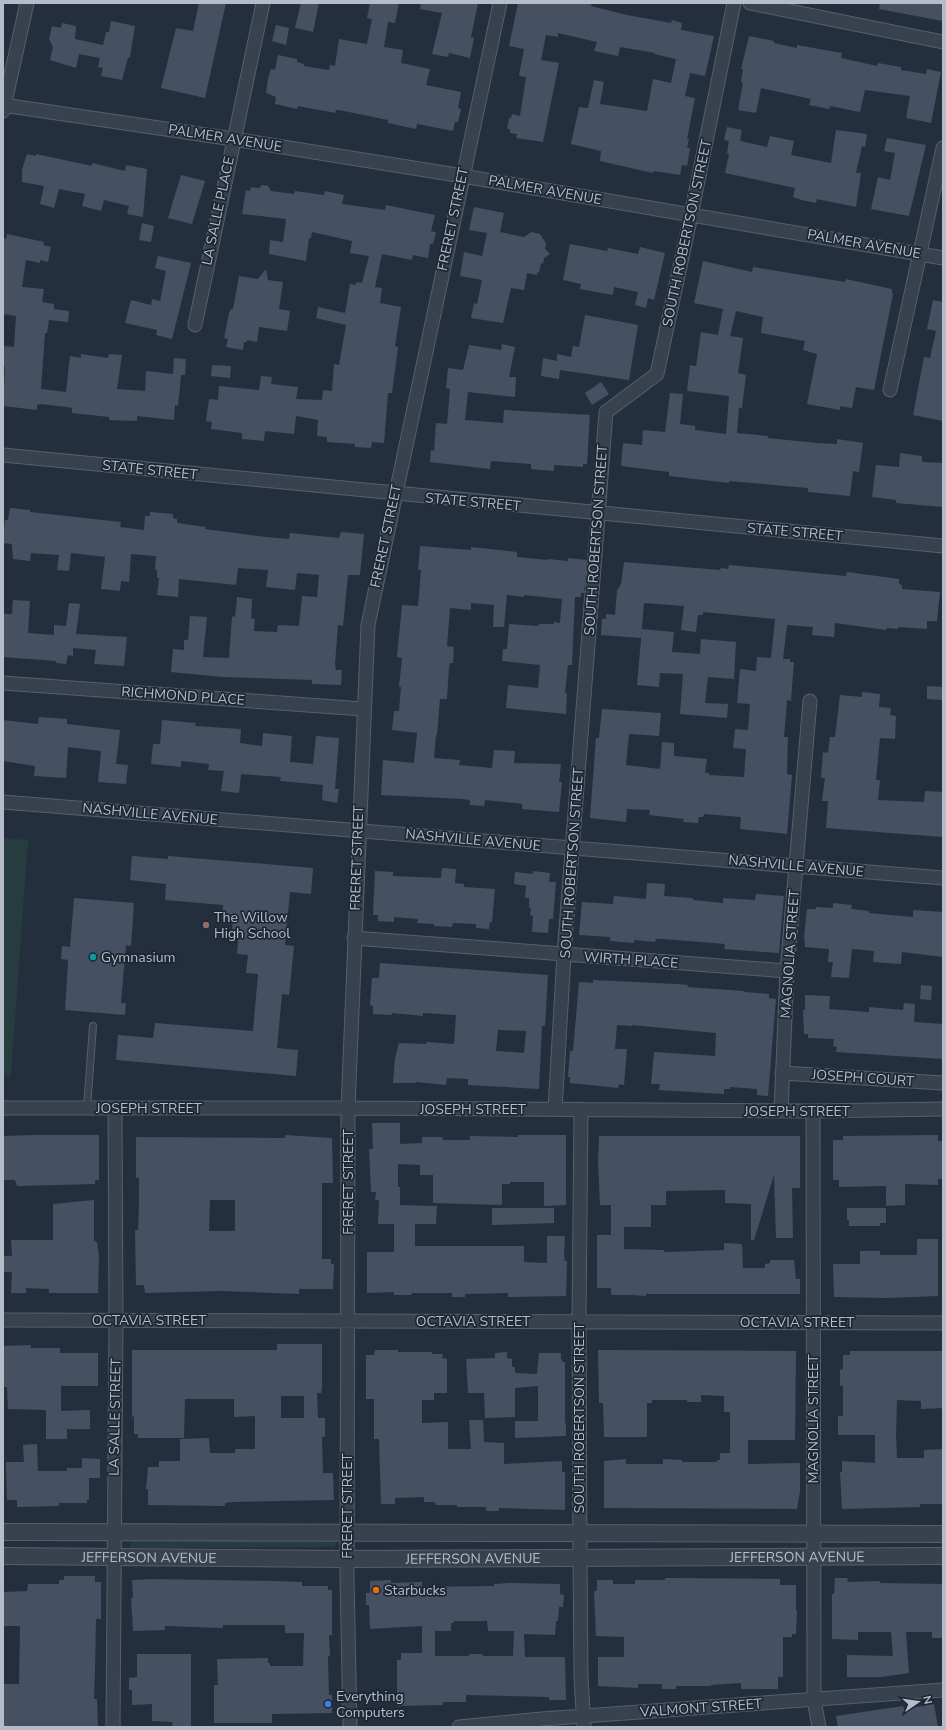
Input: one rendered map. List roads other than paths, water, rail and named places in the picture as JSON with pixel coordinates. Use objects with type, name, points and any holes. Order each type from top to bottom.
[{"type":"street","points":[[3,107],[27,3]]},
{"type":"street","name":"LA SALLE PLACE","points":[[195,325],[233,139],[263,3]]},
{"type":"street","name":"FRERET STREET","points":[[350,1727],[347,1559],[348,1108],[363,709],[368,625],[394,494],[500,3]]},
{"type":"street","name":"SOUTH ROBERTSON STREET","points":[[555,1109],[564,955],[606,412],[657,374],[734,3]]},
{"type":"street","points":[[750,3],[943,42]]},
{"type":"street","name":"PALMER AVENUE","points":[[3,107],[233,139],[463,176],[943,258]]},
{"type":"street","points":[[890,390],[943,148]]},
{"type":"street","name":"STATE STREET","points":[[3,455],[598,514],[943,546]]},
{"type":"street","name":"RICHMOND PLACE","points":[[3,683],[363,709]]},
{"type":"street","name":"MAGNOLIA STREET","points":[[781,1111],[787,971],[810,701]]},
{"type":"street","name":"NASHVILLE AVENUE","points":[[3,802],[943,878]]},
{"type":"street","name":"WIRTH PLACE","points":[[354,938],[787,971]]},
{"type":"street","name":"JOSEPH COURT","points":[[782,1073],[943,1083]]},
{"type":"street","name":"JOSEPH STREET","points":[[3,1108],[348,1108],[781,1111],[943,1110]]},
{"type":"street","name":"LA SALLE STREET","points":[[113,1727],[113,1557],[116,1320],[115,1108]]},
{"type":"street","name":"SOUTH ROBERTSON STREET","points":[[581,1109],[579,1322],[580,1557],[583,1722]]},
{"type":"street","name":"MAGNOLIA STREET","points":[[814,1111],[814,1700],[819,1727]]},
{"type":"street","name":"OCTAVIA STREET","points":[[3,1320],[943,1323]]},
{"type":"street","name":"JEFFERSON AVENUE","points":[[3,1532],[580,1532],[943,1534]]},
{"type":"street","name":"JEFFERSON AVENUE","points":[[3,1556],[347,1559],[580,1557],[813,1558],[943,1556]]},
{"type":"street","name":"VALMONT STREET","points":[[458,1727],[542,1719],[583,1722],[814,1700],[943,1690]]},
{"type":"lane","points":[[87,1108],[93,1026]]},
{"type":"place","name":"The Willow High School","points":[[206,925]]},
{"type":"place","name":"Gymnasium","points":[[93,957]]},
{"type":"place","name":"Starbucks","points":[[376,1590]]},
{"type":"place","name":"Everything Computers","points":[[328,1704]]}]
